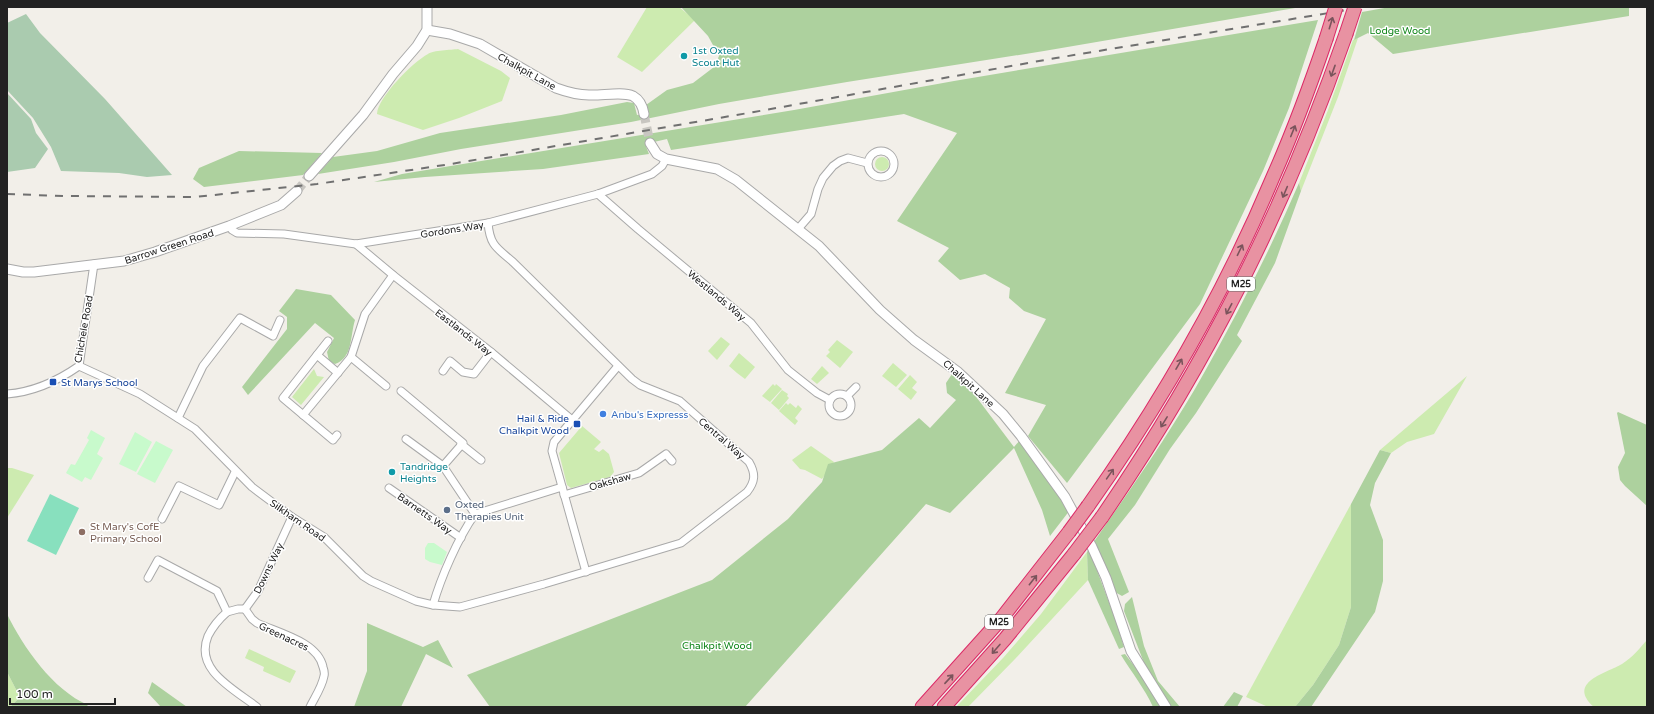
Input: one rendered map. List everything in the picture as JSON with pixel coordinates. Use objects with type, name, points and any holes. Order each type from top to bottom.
[{"type":"highway","name":"M25","points":[[922,707],[1001,619],[1069,532],[1150,413],[1189,347],[1225,281],[1258,213],[1288,143],[1326,39],[1336,7]]},
{"type":"highway","name":"M25","points":[[944,707],[1005,639],[1074,554],[1102,517],[1171,411],[1234,299],[1267,232],[1298,162],[1323,98],[1355,7]]},
{"type":"street","points":[[309,176],[363,115],[393,74],[417,46],[427,30],[426,7]]},
{"type":"street","name":"Chalkpit Lane","points":[[427,30],[450,34],[480,44],[556,88],[569,93],[589,95],[626,95],[633,97],[642,107],[644,114]]},
{"type":"street","points":[[650,143],[657,154],[666,159]]},
{"type":"street","points":[[798,229],[810,214],[823,178],[833,166],[848,158],[868,162]]},
{"type":"street","name":"Chalkpit Lane","points":[[666,159],[717,169],[727,174],[798,229],[840,266],[880,310],[902,330],[962,376],[1003,414],[1021,436],[1065,497],[1092,547],[1106,578],[1131,650],[1166,707]]},
{"type":"street","name":"Gordons Way","points":[[229,226],[237,233],[284,234],[356,244],[488,223],[598,194],[652,174],[662,166],[666,159]]},
{"type":"street","name":"Barrow Green Road","points":[[7,269],[22,272],[34,272],[124,261],[155,252],[229,226],[281,205],[297,191]]},
{"type":"street","name":"Westlands Way","points":[[598,194],[615,210],[751,323],[788,370],[817,393],[830,400]]},
{"type":"street","name":"Central Way","points":[[488,223],[490,240],[494,246],[513,262],[618,366],[640,384],[680,402],[749,462],[755,476],[753,485],[747,492],[681,543],[586,572]]},
{"type":"street","name":"Eastlands Way","points":[[356,244],[491,352],[572,420]]},
{"type":"street","name":"Chichele Road","points":[[7,394],[32,390],[45,385],[62,377],[78,366],[94,264]]},
{"type":"street","points":[[303,415],[351,357],[364,314],[393,275]]},
{"type":"street","points":[[178,418],[204,366],[240,318],[273,336],[280,320]]},
{"type":"street","points":[[328,341],[283,398],[333,440],[337,435]]},
{"type":"street","points":[[443,371],[450,361],[463,372],[474,374],[491,352]]},
{"type":"street","points":[[317,355],[338,373]]},
{"type":"street","points":[[351,357],[386,386]]},
{"type":"street","name":"Silkham Road","points":[[78,366],[140,394],[195,429],[235,472],[252,487],[292,517],[324,537],[363,576],[370,581],[416,601],[433,605],[460,606],[586,572]]},
{"type":"street","points":[[586,572],[552,451],[554,442],[618,366]]},
{"type":"street","points":[[847,396],[856,387]]},
{"type":"street","points":[[401,391],[463,442],[461,444],[481,460]]},
{"type":"street","points":[[836,394],[844,394],[847,396],[850,399],[851,407],[848,413],[842,416],[834,415],[829,408],[830,400],[836,394]]},
{"type":"street","points":[[406,438],[443,466],[475,514]]},
{"type":"street","points":[[443,466],[461,444]]},
{"type":"street","name":"Oakshaw","points":[[563,491],[639,473],[666,454],[672,461]]},
{"type":"street","points":[[162,519],[179,486],[219,504],[235,472]]},
{"type":"street","name":"Barnetts Way","points":[[389,488],[461,538]]},
{"type":"street","points":[[433,605],[437,591],[461,538],[475,514],[563,491]]},
{"type":"street","name":"Downs Way","points":[[244,609],[258,591],[292,517]]},
{"type":"street","points":[[148,578],[158,560],[218,591],[227,612]]},
{"type":"street","points":[[244,609],[227,612],[212,628],[205,644],[207,663],[211,671],[258,707]]},
{"type":"street","name":"Greenacres","points":[[244,609],[257,623],[301,642],[312,648],[318,654],[322,660],[325,675],[310,707]]},
{"type":"green space","points":[[647,7],[679,7],[695,20],[642,72],[617,57]]},
{"type":"green space","points":[[681,7],[1301,7],[1044,51],[847,82],[719,104],[631,122],[461,149],[394,162],[318,174],[333,157],[377,151],[440,133],[561,115],[627,102],[634,103],[637,115],[649,113],[646,105],[667,90],[693,83],[714,67],[719,56],[708,36]]},
{"type":"green space","name":"Lodge Wood","points":[[1390,7],[1629,7],[1629,16],[1393,54],[1368,33],[1354,40],[1362,12]]},
{"type":"green space","points":[[26,14],[40,33],[105,99],[172,175],[147,177],[119,173],[61,171],[51,147],[33,118],[7,90],[7,23]]},
{"type":"green space","points":[[1318,20],[1289,108],[1263,171],[1200,304],[1067,483],[1028,436],[1046,405],[1005,393],[1046,319],[1024,311],[1009,298],[1010,288],[985,274],[960,280],[938,261],[949,248],[897,221],[957,133],[904,114],[671,150],[667,139],[645,144],[649,154],[543,169],[374,182],[402,174],[794,110],[954,81]]},
{"type":"green space","points":[[1358,38],[1338,97],[1301,191],[1299,183],[1328,110],[1353,40]]},
{"type":"green space","points":[[458,49],[501,71],[510,78],[502,101],[423,130],[377,114],[383,99],[397,81],[414,64],[430,53],[442,50]]},
{"type":"green space","points":[[7,93],[31,119],[36,133],[48,149],[35,168],[7,172]]},
{"type":"green space","points":[[239,151],[322,153],[303,175],[204,187],[193,179],[199,168]]},
{"type":"green space","points":[[879,157],[885,157],[889,161],[889,167],[885,171],[879,171],[875,167],[875,161]]},
{"type":"green space","points":[[1299,183],[1301,191],[1275,263],[1237,335],[1242,341],[1196,413],[1170,449],[1135,505],[1108,539],[1129,592],[1122,596],[1115,592],[1093,543],[1165,438],[1204,373],[1254,279]]},
{"type":"green space","points":[[296,289],[331,295],[355,320],[348,352],[341,361],[335,364],[329,361],[327,352],[334,338],[315,323],[248,395],[242,387],[287,329],[287,317],[279,311]]},
{"type":"green space","points":[[721,337],[730,344],[717,360],[708,351]]},
{"type":"green space","points":[[837,340],[853,352],[840,368],[826,356],[830,352],[828,350]]},
{"type":"green space","points":[[739,353],[755,367],[745,379],[729,366]]},
{"type":"green space","points":[[893,363],[907,375],[896,387],[882,376]]},
{"type":"green space","points":[[822,366],[829,373],[817,384],[811,379]]},
{"type":"green space","points":[[314,369],[317,376],[324,377],[301,405],[292,397]]},
{"type":"green space","name":"Chalkpit Wood","points":[[952,374],[968,386],[1014,447],[1020,440],[1070,510],[1050,536],[1042,510],[1014,448],[950,513],[926,504],[745,707],[490,707],[467,675],[712,580],[788,519],[822,482],[828,464],[882,450],[919,418],[930,428],[956,400],[947,393],[946,383]]},
{"type":"green space","points":[[910,375],[917,382],[912,388],[917,392],[911,400],[898,389]]},
{"type":"green space","points":[[1467,376],[1434,434],[1407,442],[1391,453],[1380,450]]},
{"type":"green space","points":[[773,384],[775,386],[776,384],[782,389],[770,402],[762,396]]},
{"type":"green space","points":[[782,390],[788,394],[787,396],[789,398],[779,410],[771,403]]},
{"type":"green space","points":[[786,403],[788,405],[790,403],[796,408],[798,405],[802,409],[795,418],[798,421],[795,425],[779,411]]},
{"type":"green space","points":[[1618,412],[1647,425],[1647,506],[1620,480],[1618,467],[1625,453]]},
{"type":"green space","points":[[582,426],[601,442],[594,449],[599,452],[603,449],[609,454],[614,472],[610,477],[571,488],[567,485],[559,453]]},
{"type":"green space","points":[[91,430],[105,438],[97,454],[103,458],[91,480],[85,477],[82,482],[66,473],[71,464],[75,465],[89,440],[87,438]]},
{"type":"green space","points":[[135,432],[152,442],[136,472],[119,464]]},
{"type":"green space","points":[[156,441],[173,450],[155,483],[137,474]]},
{"type":"green space","points":[[811,446],[834,462],[822,479],[800,469],[792,460]]},
{"type":"green space","points":[[1380,450],[1391,453],[1375,483],[1370,505],[1383,540],[1383,581],[1375,612],[1311,707],[1295,707],[1313,685],[1339,645],[1351,607],[1351,504]]},
{"type":"green space","points":[[7,468],[12,468],[34,475],[7,518]]},
{"type":"green space","points":[[50,494],[79,508],[56,555],[27,541]]},
{"type":"green space","points":[[1351,504],[1351,607],[1339,645],[1313,685],[1295,707],[1268,707],[1246,697]]},
{"type":"green space","points":[[428,543],[434,543],[447,552],[442,565],[425,559],[425,548]]},
{"type":"green space","points":[[1089,549],[1116,621],[1124,647],[1119,649],[1088,580],[1087,552]]},
{"type":"green space","points":[[1087,552],[1088,580],[968,707],[956,707],[1003,658],[1041,614]]},
{"type":"green space","points":[[1132,597],[1144,646],[1158,681],[1180,707],[1170,707],[1146,668],[1124,611],[1125,604]]},
{"type":"green space","points":[[7,614],[21,640],[40,666],[63,689],[88,705],[86,707],[10,707],[20,697],[7,672]]},
{"type":"green space","points":[[367,623],[423,647],[438,640],[453,668],[426,654],[401,707],[354,707],[367,671]]},
{"type":"green space","points":[[1647,640],[1647,707],[1594,707],[1584,691],[1587,685],[1599,675],[1626,661],[1636,653]]},
{"type":"green space","points":[[249,649],[296,671],[290,683],[263,671],[264,667],[245,658]]},
{"type":"green space","points":[[1125,654],[1143,677],[1161,707],[1153,707],[1121,655]]},
{"type":"green space","points":[[7,672],[20,697],[10,707],[7,707]]},
{"type":"green space","points":[[152,682],[187,707],[161,707],[148,693]]},
{"type":"green space","points":[[1234,692],[1243,696],[1237,707],[1223,707]]},
{"type":"tunnel","points":[[644,114],[650,143]]},
{"type":"tunnel","points":[[297,191],[309,176]]},
{"type":"railway","points":[[7,194],[195,197],[317,184],[451,164],[1056,58],[1365,7]]},
{"type":"place","name":"1st Oxted Scout Hut","points":[[684,56]]},
{"type":"place","name":"St Marys School","points":[[53,382]]},
{"type":"place","name":"Anbu's Expresss","points":[[603,414]]},
{"type":"place","name":"Hail & Ride Chalkpit Wood","points":[[577,424]]},
{"type":"place","name":"Tandridge Heights","points":[[392,472]]},
{"type":"place","name":"Oxted Therapies Unit","points":[[447,510]]},
{"type":"place","name":"St Mary's CofE Primary School","points":[[82,532]]}]
